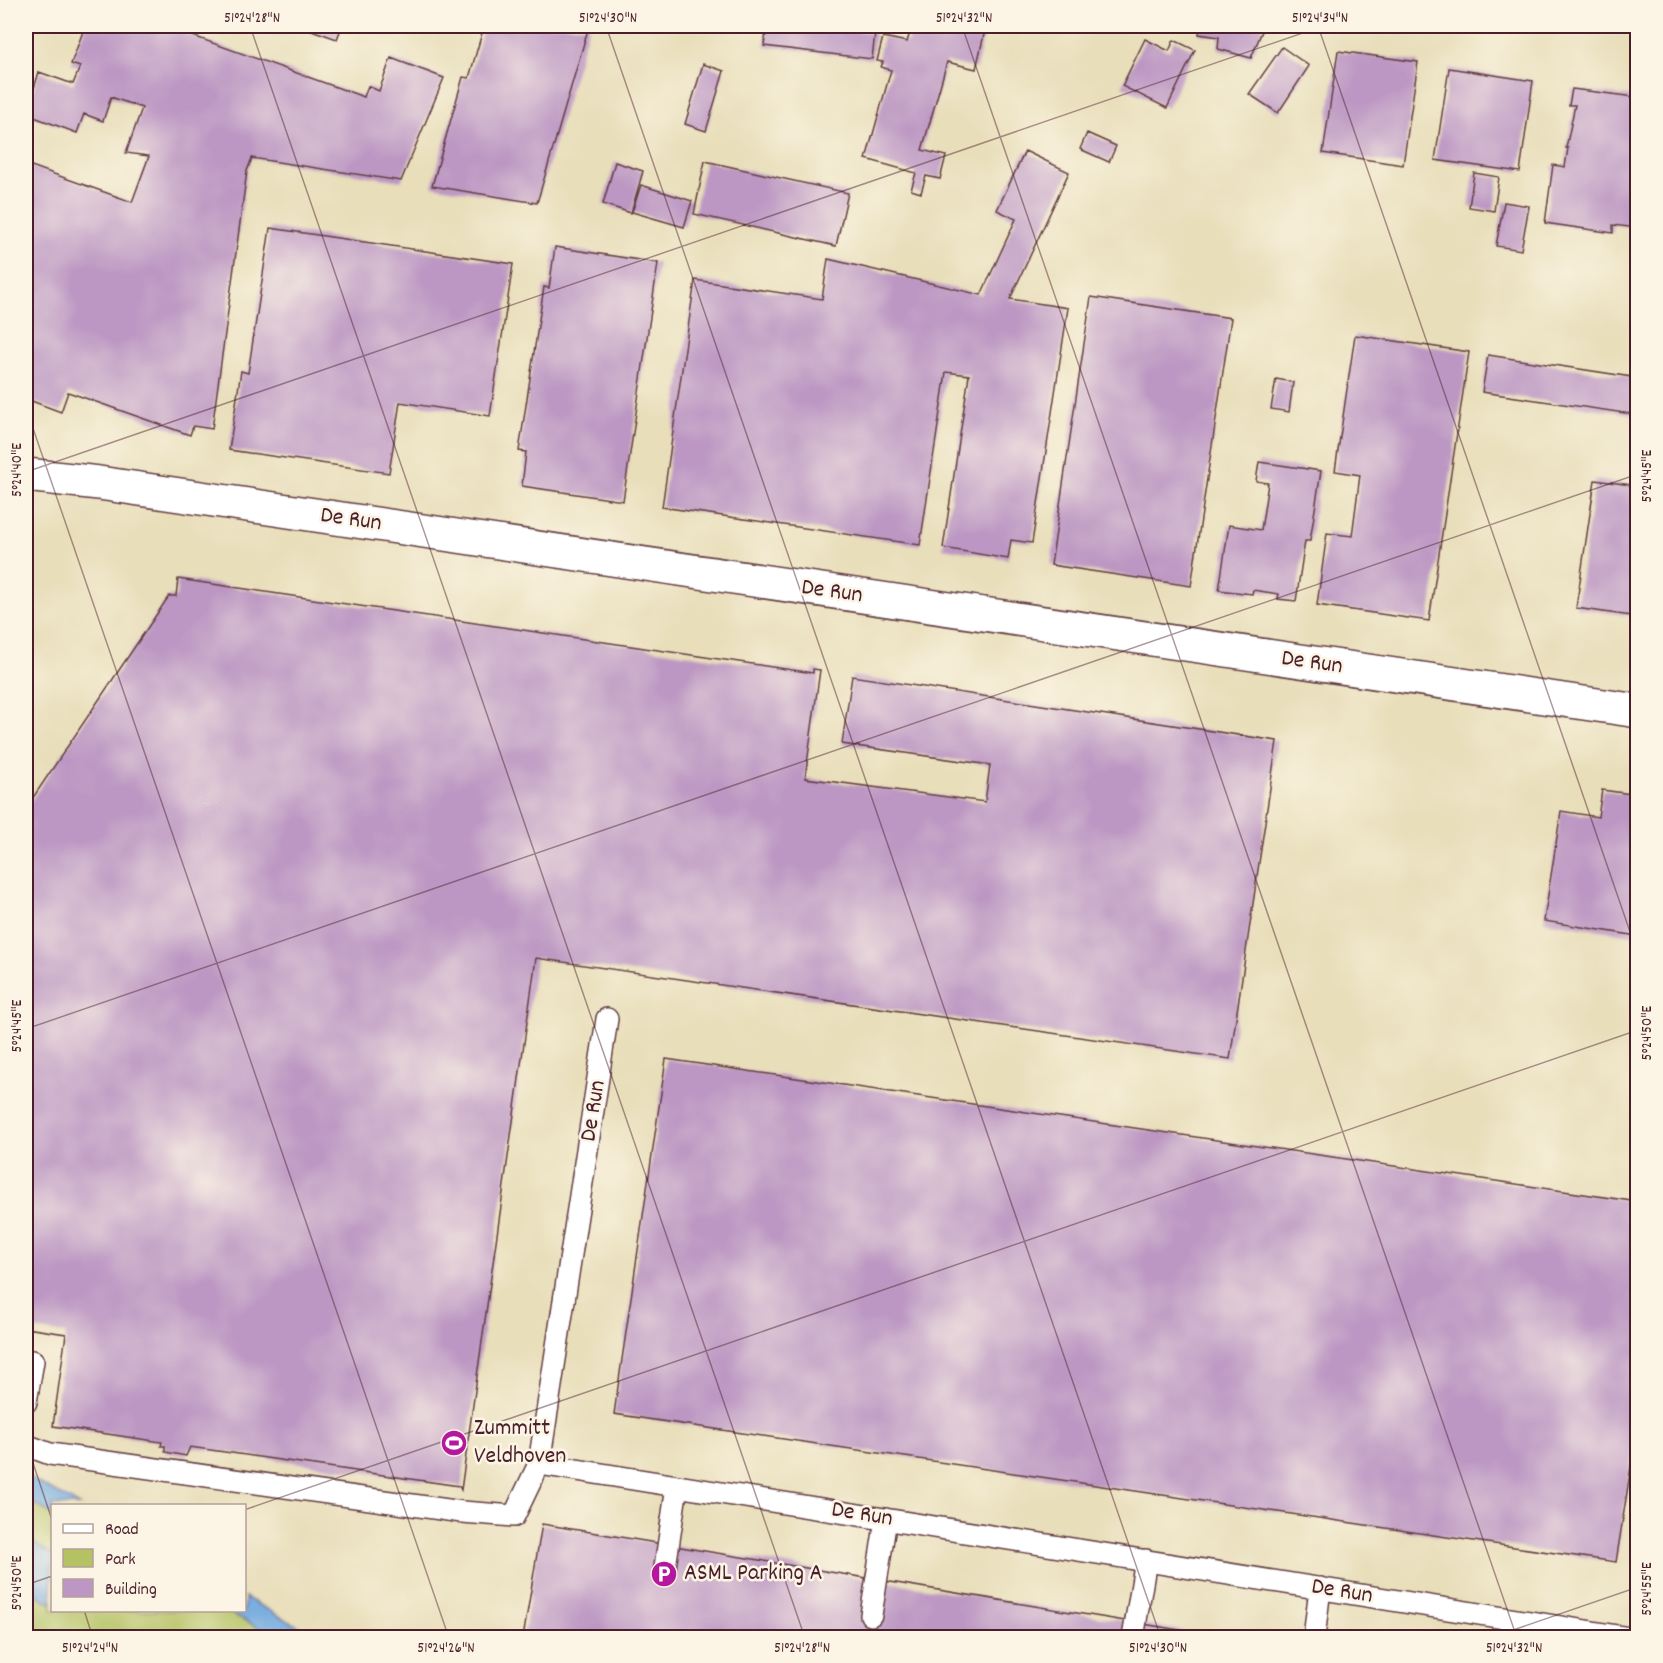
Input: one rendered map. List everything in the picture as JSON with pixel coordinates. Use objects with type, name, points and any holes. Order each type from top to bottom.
[{"type":"street","name":"De Run","points":[[26,475],[99,483],[1638,711]]},
{"type":"lane","name":"De Run","points":[[607,1019],[539,1464],[1630,1638]]},
{"type":"lane","points":[[26,1402],[33,1361]]},
{"type":"lane","points":[[26,1444],[50,1454],[462,1512],[514,1516],[539,1464]]},
{"type":"lane","points":[[664,1574],[677,1486]]},
{"type":"lane","points":[[872,1615],[886,1519]]},
{"type":"lane","points":[[1133,1638],[1146,1560]]},
{"type":"lane","points":[[1314,1638],[1320,1588]]},
{"type":"green space","points":[[26,1499],[51,1513],[51,1553],[26,1539]]},
{"type":"green space","points":[[26,1588],[51,1603],[51,1612],[229,1612],[276,1637],[26,1638]]},
{"type":"water","points":[[26,1476],[77,1504],[51,1504],[51,1513],[26,1499]]},
{"type":"water","points":[[26,1539],[51,1553],[51,1603],[26,1588]]},
{"type":"water","points":[[246,1598],[318,1637],[276,1637],[229,1612],[246,1612]]},
{"type":"building","points":[[85,26],[165,26],[364,97],[368,86],[379,91],[391,58],[444,78],[401,181],[252,158],[247,171],[212,429],[193,426],[190,435],[68,392],[61,412],[26,399],[26,164],[132,202],[149,156],[126,153],[142,108],[111,97],[103,121],[84,114],[77,133],[26,114],[39,72],[73,84],[80,67],[71,64]]},
{"type":"building","points":[[300,26],[342,26],[337,39]]},
{"type":"building","points":[[484,26],[502,26],[518,30],[519,26],[589,26],[537,203],[432,186],[463,77],[469,78]]},
{"type":"building","points":[[767,26],[818,26],[875,33],[872,59],[764,46]]},
{"type":"building","points":[[912,26],[986,26],[976,69],[947,62],[922,150],[946,156],[940,179],[926,176],[921,193],[911,190],[916,173],[866,159],[891,70],[881,67],[883,62],[877,61],[883,37],[907,42]]},
{"type":"building","points":[[1200,26],[1264,26],[1251,58],[1218,49],[1219,37],[1199,34]]},
{"type":"building","points":[[1145,39],[1169,51],[1174,40],[1195,50],[1167,108],[1122,86]]},
{"type":"building","points":[[1282,47],[1309,66],[1278,113],[1249,94]]},
{"type":"building","points":[[1338,51],[1418,62],[1403,165],[1323,153]]},
{"type":"building","points":[[703,64],[724,71],[706,131],[685,124]]},
{"type":"building","points":[[1449,68],[1533,81],[1520,172],[1435,160]]},
{"type":"building","points":[[1572,89],[1635,97],[1638,100],[1638,228],[1613,225],[1613,233],[1545,223],[1553,165],[1565,167],[1568,148],[1566,148],[1575,105],[1569,105]]},
{"type":"building","points":[[1087,133],[1116,146],[1109,162],[1080,149]]},
{"type":"building","points":[[1025,151],[1069,172],[1010,299],[1068,308],[1032,543],[1011,540],[1008,559],[943,548],[969,375],[946,372],[920,545],[662,507],[695,280],[822,299],[828,259],[981,295],[1016,219],[997,210]]},
{"type":"building","points":[[705,161],[848,193],[836,246],[694,214]]},
{"type":"building","points":[[615,162],[643,171],[631,213],[603,204]]},
{"type":"building","points":[[1474,173],[1499,177],[1494,211],[1469,207]]},
{"type":"building","points":[[641,185],[692,201],[684,227],[632,212]]},
{"type":"building","points":[[1504,202],[1529,206],[1521,250],[1496,246]]},
{"type":"building","points":[[270,228],[513,264],[490,416],[400,402],[389,473],[229,450],[241,371],[248,373]]},
{"type":"building","points":[[555,247],[658,263],[623,501],[522,486],[526,452],[519,451],[544,287],[549,288]]},
{"type":"building","points":[[1091,297],[1231,318],[1191,586],[1051,565]]},
{"type":"building","points":[[1355,335],[1469,352],[1429,621],[1317,605],[1327,533],[1352,536],[1360,475],[1335,471]]},
{"type":"building","points":[[1488,355],[1638,378],[1638,415],[1482,392]]},
{"type":"building","points":[[1276,379],[1293,382],[1289,412],[1271,409]]},
{"type":"building","points":[[1259,462],[1321,471],[1310,541],[1305,541],[1296,601],[1278,599],[1279,594],[1253,590],[1252,594],[1219,590],[1229,525],[1261,530],[1268,483],[1256,481]]},
{"type":"building","points":[[1595,480],[1638,486],[1638,617],[1576,608]]},
{"type":"building","points":[[178,579],[813,673],[813,669],[820,670],[805,778],[985,802],[990,765],[842,744],[852,676],[1277,741],[1230,1059],[536,958],[461,1490],[459,1486],[190,1447],[186,1456],[165,1452],[165,1446],[161,1446],[162,1442],[53,1426],[66,1334],[26,1328],[26,808],[169,596],[176,596]]},
{"type":"building","points":[[1602,790],[1638,795],[1638,936],[1544,921],[1561,811],[1598,817]]},
{"type":"building","points":[[666,1059],[1638,1202],[1638,1422],[1616,1562],[614,1414]]},
{"type":"building","points":[[542,1524],[1215,1636],[1215,1638],[523,1638]]},
{"type":"place","name":"Zummitt Veldhoven","points":[[454,1443]]},
{"type":"place","name":"ASML Parking A","points":[[664,1574]]}]
